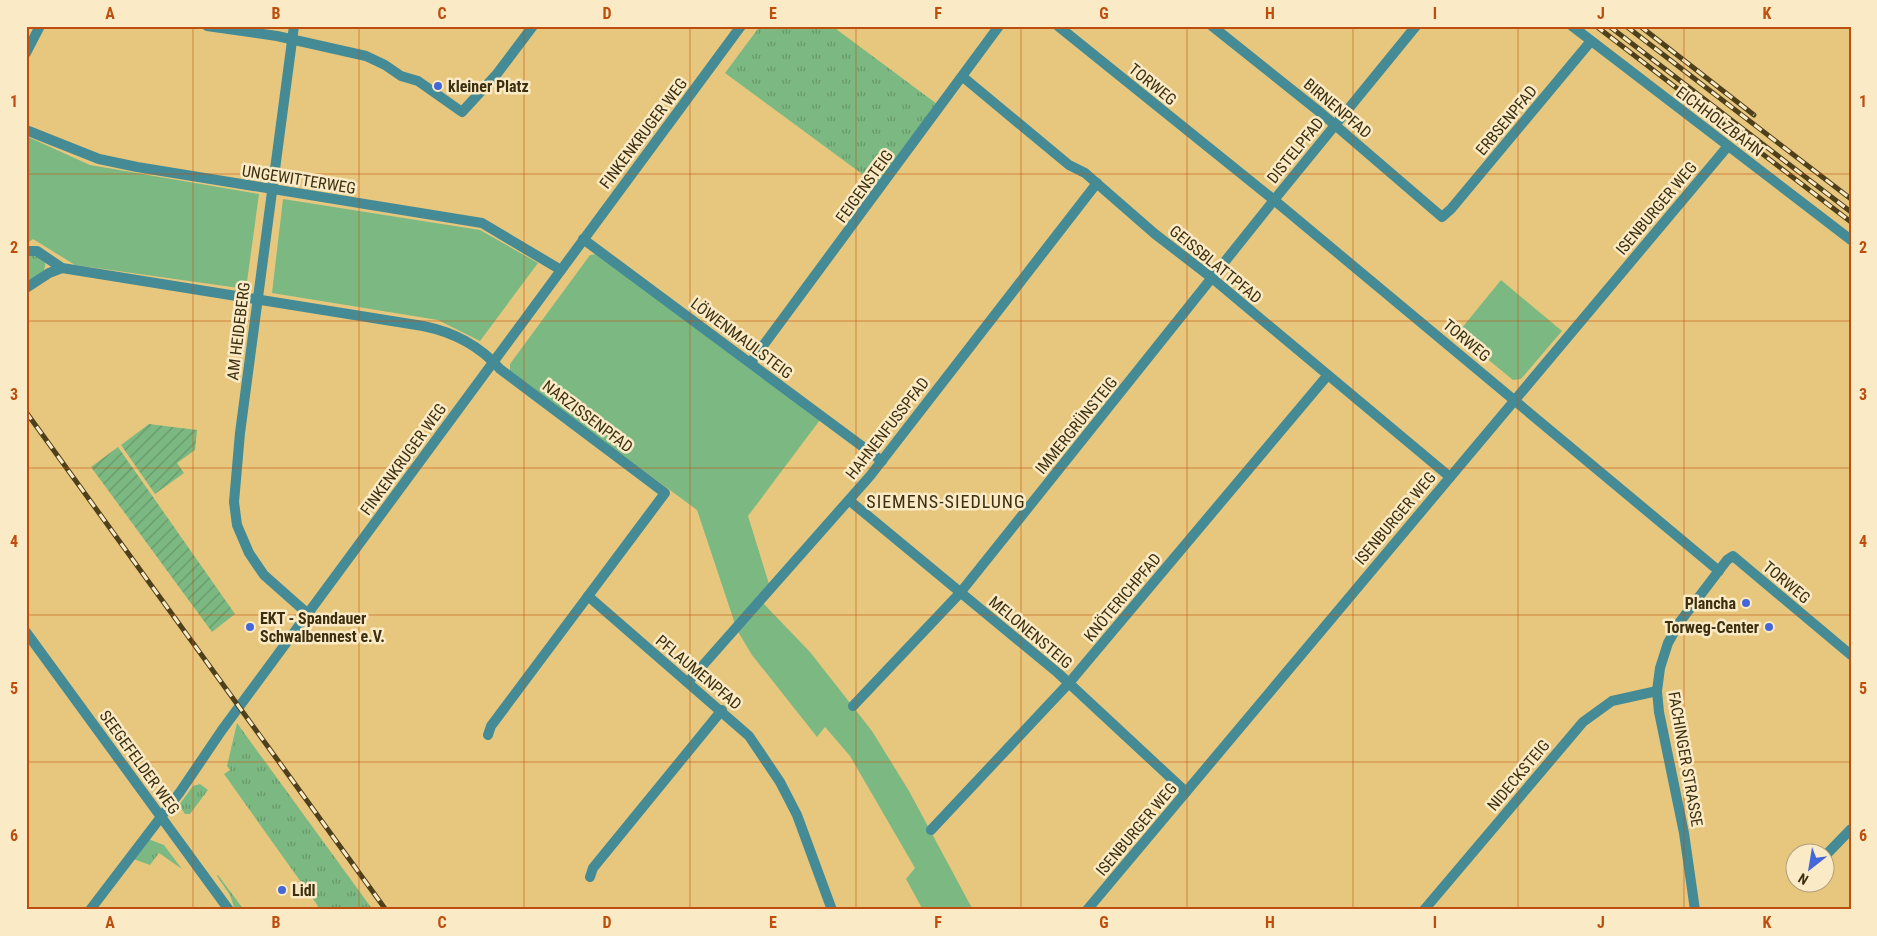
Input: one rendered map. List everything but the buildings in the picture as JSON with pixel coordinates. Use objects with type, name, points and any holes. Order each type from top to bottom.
[{"type":"street","points":[[26,54],[40,26]]},
{"type":"street","points":[[207,26],[291,40],[366,56],[385,65],[401,76],[418,81],[462,112],[496,75],[533,26]]},
{"type":"street","name":"AM HEIDEBERG","points":[[294,26],[271,190],[234,485],[237,525],[249,552],[264,575],[308,614]]},
{"type":"street","name":"FINKENKRUGER WEG","points":[[90,910],[741,26]]},
{"type":"street","name":"FEIGENSTEIG","points":[[751,362],[999,26]]},
{"type":"street","name":"TORWEG","points":[[1058,26],[1274,200],[1719,571],[1733,556],[1851,654]]},
{"type":"street","name":"DISTELPFAD","points":[[1274,200],[1416,26]]},
{"type":"street","name":"EICHHOLZBAHN","points":[[1572,26],[1851,240]]},
{"type":"street","name":"BIRNENPFAD","points":[[1215,27],[1335,124],[1442,217]]},
{"type":"street","name":"ERBSENPFAD","points":[[1442,217],[1451,210],[1591,41]]},
{"type":"street","name":"GEISSBLATTPFAD","points":[[962,77],[1062,160],[1097,183],[1155,234],[1212,278],[1450,477]]},
{"type":"street","name":"UNGEWITTERWEG","points":[[26,130],[99,159],[271,190],[482,223],[561,270]]},
{"type":"street","name":"ISENBURGER WEG","points":[[1087,910],[1728,146]]},
{"type":"street","name":"HAHNENFUSSPFAD","points":[[688,681],[850,501],[1097,183]]},
{"type":"street","name":"IMMERGRÜNSTEIG","points":[[853,706],[960,593],[1274,200]]},
{"type":"street","name":"LÖWENMAULSTEIG","points":[[583,239],[882,461]]},
{"type":"street","points":[[26,252],[37,251],[62,268],[437,329],[458,337],[493,362]]},
{"type":"street","points":[[26,288],[49,273],[62,268]]},
{"type":"street","name":"NARZISSENPFAD","points":[[493,362],[665,493],[588,596]]},
{"type":"street","name":"KNÖTERICHPFAD","points":[[931,830],[1069,683],[1327,376]]},
{"type":"street","name":"MELONENSTEIG","points":[[850,501],[1069,683],[1186,792]]},
{"type":"street","name":"FACHINGER STRASSE","points":[[1695,910],[1684,833],[1659,712],[1657,691],[1660,668],[1668,643],[1679,623],[1719,571]]},
{"type":"street","points":[[488,735],[490,726],[588,596]]},
{"type":"street","name":"PFLAUMENPFAD","points":[[588,596],[750,736],[780,782],[796,814],[832,910]]},
{"type":"street","name":"SEEGEFELDER WEG","points":[[26,632],[229,910]]},
{"type":"street","name":"NIDECKSTEIG","points":[[1424,910],[1583,722],[1612,701],[1657,691]]},
{"type":"street","points":[[590,877],[593,868],[722,710]]},
{"type":"street","points":[[1834,847],[1851,829]]},
{"type":"green space","points":[[760,26],[832,26],[937,104],[877,185],[725,73]]},
{"type":"green space","points":[[26,136],[90,165],[259,194],[246,289],[75,265],[33,239],[26,244]]},
{"type":"green space","points":[[283,199],[480,230],[538,263],[480,341],[438,320],[272,293]]},
{"type":"green space","points":[[33,253],[45,261],[45,265],[43,272],[26,285],[26,254]]},
{"type":"green space","points":[[597,254],[820,420],[748,516],[769,584],[735,624],[697,510],[510,372],[510,364],[590,255]]},
{"type":"green space","points":[[1501,280],[1562,331],[1521,379],[1513,380],[1457,334]]},
{"type":"green space","points":[[149,424],[197,430],[195,450],[177,463],[184,473],[155,494],[121,445]]},
{"type":"green space","points":[[118,447],[235,614],[212,632],[91,467]]},
{"type":"green space","points":[[762,602],[810,652],[872,731],[909,791],[973,910],[923,910],[906,879],[915,868],[850,756],[825,727],[817,737],[752,655],[737,630]]},
{"type":"green space","points":[[237,723],[373,910],[314,910],[318,906],[224,774],[230,770],[227,766]]},
{"type":"green space","points":[[200,784],[208,790],[190,814],[185,814],[179,805],[193,786]]},
{"type":"green space","points":[[148,839],[164,845],[182,869],[159,853],[150,865],[133,859]]},
{"type":"green space","points":[[218,875],[244,910],[235,910],[230,895]]},
{"type":"railway","points":[[1596,26],[1851,222]]},
{"type":"railway","points":[[1609,26],[1851,212]]},
{"type":"railway","points":[[1626,26],[1851,199]]},
{"type":"railway","points":[[1640,26],[1754,115]]},
{"type":"railway","points":[[26,412],[386,910]]},
{"type":"place","name":"kleiner Platz","points":[[438,86]]},
{"type":"place","name":"Plancha","points":[[1746,603]]},
{"type":"place","name":"EKT - Spandauer Schwalbennest e.V.","points":[[250,627]]},
{"type":"place","name":"Torweg-Center","points":[[1769,627]]},
{"type":"place","name":"Lidl","points":[[282,890]]},
{"type":"district","name":"SIEMENS-SIEDLUNG","points":[[946,502]]}]
